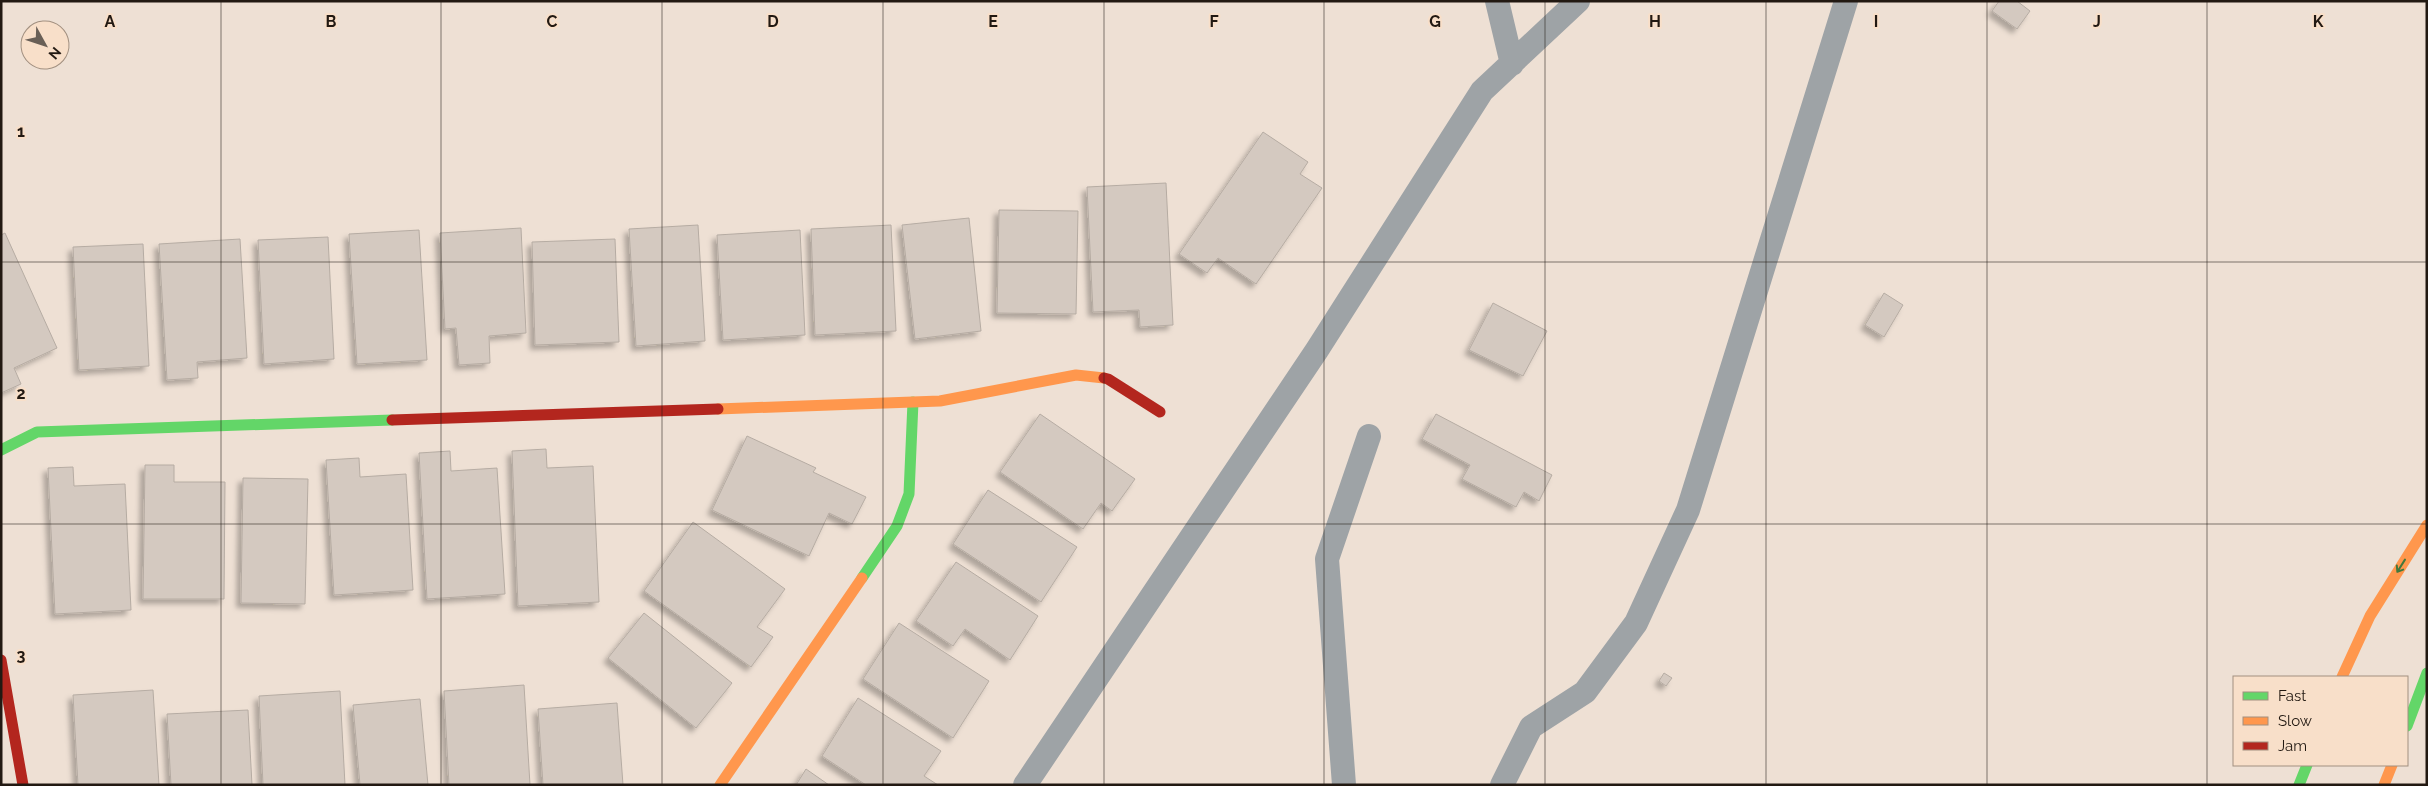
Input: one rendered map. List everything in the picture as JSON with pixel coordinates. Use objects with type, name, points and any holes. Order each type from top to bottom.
[{"type":"street","points":[[1,450],[37,432],[940,401],[1076,374],[1108,379],[1160,412]]},
{"type":"street","points":[[720,785],[897,526],[909,494],[913,402]]},
{"type":"street","points":[[2342,676],[2370,616],[2427,525]]},
{"type":"street","points":[[1,660],[23,785]]},
{"type":"street","points":[[2408,723],[2427,673]]},
{"type":"street","points":[[2299,785],[2307,766]]},
{"type":"street","points":[[2384,785],[2392,766]]},
{"type":"lane","points":[[1497,1],[1512,64]]},
{"type":"lane","points":[[1502,785],[1531,727],[1585,692],[1636,623],[1688,510],[1846,1]]},
{"type":"lane","points":[[1025,785],[1317,350],[1482,91],[1573,4]]},
{"type":"lane","points":[[1344,785],[1327,558],[1370,436]]},
{"type":"building","points":[[1999,1],[2017,1],[2030,11],[2017,29],[1992,11]]},
{"type":"building","points":[[1263,132],[1308,162],[1300,174],[1322,188],[1256,284],[1218,258],[1207,273],[1179,254]]},
{"type":"building","points":[[1166,183],[1173,325],[1140,327],[1139,310],[1093,312],[1087,187]]},
{"type":"building","points":[[999,210],[1078,211],[1076,314],[997,313]]},
{"type":"building","points":[[969,218],[981,331],[915,339],[902,225]]},
{"type":"building","points":[[698,225],[705,341],[636,346],[629,229]]},
{"type":"building","points":[[891,225],[896,331],[815,335],[811,229]]},
{"type":"building","points":[[521,228],[526,333],[489,336],[490,363],[459,365],[456,328],[445,329],[440,233]]},
{"type":"building","points":[[419,230],[427,360],[357,364],[349,234]]},
{"type":"building","points":[[800,230],[805,335],[723,340],[717,235]]},
{"type":"building","points":[[5,233],[57,348],[14,368],[21,384],[1,393],[1,235]]},
{"type":"building","points":[[328,237],[334,359],[264,364],[258,240]]},
{"type":"building","points":[[240,239],[247,358],[197,362],[198,378],[167,380],[159,244]]},
{"type":"building","points":[[615,239],[619,342],[535,345],[532,242]]},
{"type":"building","points":[[143,244],[149,366],[79,370],[73,247]]},
{"type":"building","points":[[1884,293],[1903,305],[1884,337],[1865,325]]},
{"type":"building","points":[[1493,303],[1547,331],[1523,376],[1469,350]]},
{"type":"building","points":[[1040,414],[1135,479],[1112,511],[1101,503],[1083,529],[1000,472]]},
{"type":"building","points":[[1436,414],[1552,475],[1539,501],[1524,492],[1516,507],[1462,479],[1470,465],[1422,439]]},
{"type":"building","points":[[747,436],[816,468],[813,472],[866,497],[852,524],[829,513],[809,556],[712,510]]},
{"type":"building","points":[[546,449],[547,468],[593,466],[599,602],[518,606],[512,451]]},
{"type":"building","points":[[450,451],[451,471],[497,468],[505,594],[427,599],[419,453]]},
{"type":"building","points":[[359,458],[360,477],[406,474],[413,590],[334,595],[326,460]]},
{"type":"building","points":[[145,465],[174,465],[174,482],[225,482],[224,599],[143,599]]},
{"type":"building","points":[[73,467],[74,486],[125,484],[131,610],[55,614],[48,468]]},
{"type":"building","points":[[243,478],[308,479],[305,604],[241,603]]},
{"type":"building","points":[[988,490],[1077,547],[1041,602],[953,544]]},
{"type":"building","points":[[693,522],[785,589],[757,627],[773,637],[751,667],[644,591]]},
{"type":"building","points":[[956,562],[1038,616],[1010,660],[965,629],[953,646],[916,621]]},
{"type":"building","points":[[644,613],[732,683],[696,728],[608,658]]},
{"type":"building","points":[[899,623],[989,681],[953,738],[863,679]]},
{"type":"building","points":[[1664,673],[1672,678],[1666,686],[1659,681]]},
{"type":"building","points":[[524,685],[530,785],[449,785],[444,691]]},
{"type":"building","points":[[153,690],[159,785],[78,785],[73,695]]},
{"type":"building","points":[[340,691],[345,785],[263,785],[259,696]]},
{"type":"building","points":[[858,698],[941,751],[924,776],[938,785],[866,785],[822,756]]},
{"type":"building","points":[[420,699],[428,785],[360,785],[353,705]]},
{"type":"building","points":[[617,703],[623,785],[543,785],[538,709]]},
{"type":"building","points":[[248,710],[252,785],[171,785],[167,714]]},
{"type":"building","points":[[806,769],[829,785],[796,785]]},
{"type":"traffic: fast","points":[[862,578],[897,526],[909,494],[913,402]]},
{"type":"traffic: fast","points":[[1,450],[37,432],[392,420]]},
{"type":"traffic: fast","points":[[2408,723],[2427,673]]},
{"type":"traffic: fast","points":[[2299,785],[2307,766]]},
{"type":"traffic: slow","points":[[718,409],[940,401],[1076,375],[1104,378]]},
{"type":"traffic: slow","points":[[2342,676],[2370,616],[2427,525]]},
{"type":"traffic: slow","points":[[720,785],[862,578]]},
{"type":"traffic: slow","points":[[2384,785],[2392,766]]},
{"type":"traffic: jam","points":[[1104,378],[1160,412]]},
{"type":"traffic: jam","points":[[392,420],[718,409]]},
{"type":"traffic: jam","points":[[1,660],[23,785]]}]
